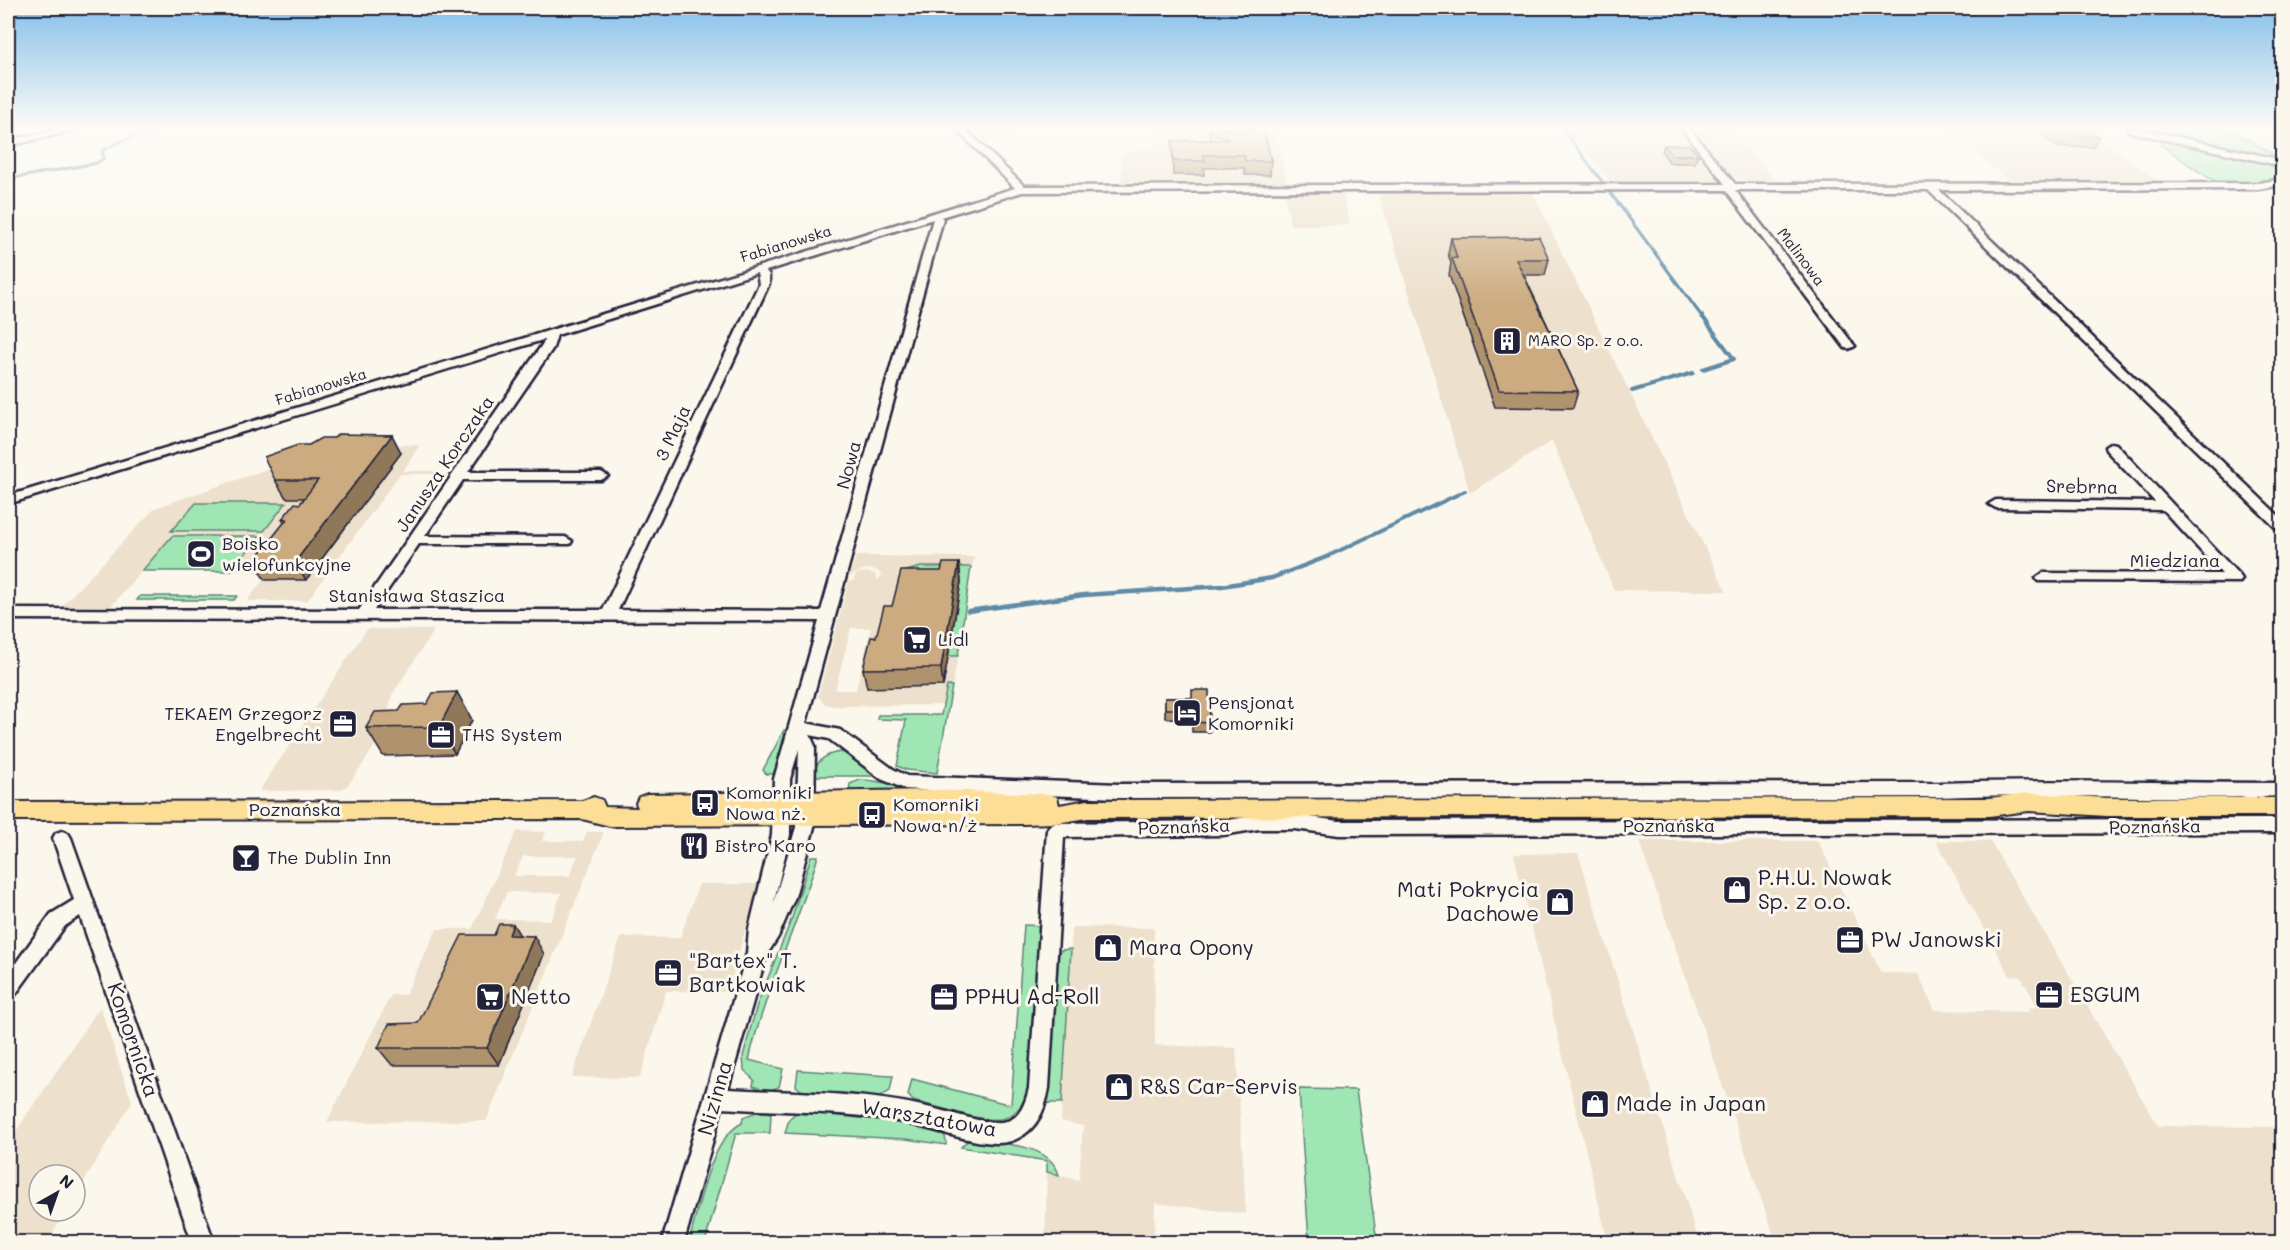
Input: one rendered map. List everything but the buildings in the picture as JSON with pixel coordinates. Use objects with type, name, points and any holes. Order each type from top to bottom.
[{"type":"main road","name":"Poznańska","points":[[8,810],[582,810],[609,817],[782,808],[1056,814],[1088,809],[1985,798],[2035,813],[2106,807],[2283,807]]},
{"type":"street","name":"Fabianowska","points":[[8,500],[1021,189],[1612,187]]},
{"type":"street","name":"Malinowa","points":[[1730,187],[1849,346]]},
{"type":"street","points":[[1931,187],[2283,526]]},
{"type":"street","name":"Nowa","points":[[782,808],[782,779],[938,219],[934,214]]},
{"type":"street","name":"3 Maja","points":[[608,615],[764,284],[764,275],[758,268]]},
{"type":"street","name":"Janusza Korczaka","points":[[363,615],[547,348],[552,337],[550,332]]},
{"type":"street","name":"Miedziana","points":[[2043,578],[2235,579],[2111,447]]},
{"type":"street","points":[[459,476],[600,476]]},
{"type":"street","name":"Srebrna","points":[[1996,504],[2167,506]]},
{"type":"street","points":[[414,540],[565,541]]},
{"type":"street","name":"Stanisława Staszica","points":[[8,614],[827,616]]},
{"type":"street","points":[[797,727],[834,734],[893,778],[914,783],[1119,791],[1985,798]]},
{"type":"street","points":[[797,727],[807,746],[806,808]]},
{"type":"street","name":"Poznańska","points":[[1985,798],[2016,787],[2283,790]]},
{"type":"street","name":"Nizinna","points":[[673,1242],[757,953],[758,929],[779,846],[782,808]]},
{"type":"street","name":"Nizinna","points":[[757,953],[771,931],[786,897],[798,855],[806,808]]},
{"type":"street","name":"Poznańska","points":[[1056,830],[1222,828],[1253,823],[1295,822],[1339,828],[2283,826]]},
{"type":"street","name":"Warsztatowa","points":[[716,1098],[858,1105],[921,1115],[994,1132],[1011,1131],[1018,1126],[1032,1111],[1039,1088],[1056,830]]},
{"type":"street","name":"Komornicka","points":[[62,838],[203,1242]]},
{"type":"street","points":[[8,989],[58,920],[85,903]]},
{"type":"shaded area","points":[[1507,191],[1526,195],[1532,191],[1726,591],[1614,590],[1552,441],[1470,493],[1378,192]]},
{"type":"shaded area","points":[[1285,192],[1343,192],[1350,225],[1290,225]]},
{"type":"shaded area","points":[[341,444],[420,445],[403,471],[439,471],[436,474],[400,474],[307,601],[247,601],[269,572],[142,571],[111,606],[62,606],[155,508]]},
{"type":"shaded area","points":[[856,556],[975,557],[971,567],[918,567],[867,687],[896,688],[949,656],[958,656],[952,686],[947,686],[944,705],[833,706],[825,704],[818,696],[849,581],[853,581],[856,574],[866,572],[875,574],[878,580],[882,575],[876,570],[864,569],[849,577]],"holes":[[[851,628],[871,628],[856,690],[835,690]]]},
{"type":"shaded area","name":"TEKAEM Grzegorz Engelbrecht","points":[[367,629],[434,630],[392,695],[383,732],[365,761],[348,785],[340,790],[259,791]]},
{"type":"shaded area","points":[[517,831],[546,832],[542,841],[583,841],[587,832],[604,832],[486,1121],[327,1122],[391,995],[405,995],[437,929],[472,929]],"holes":[[[523,856],[577,856],[577,857],[570,876],[514,876]],[[507,892],[562,893],[551,920],[495,919]]]},
{"type":"shaded area","name":"PW Janowski","points":[[1639,841],[1818,841],[1881,973],[1918,974],[1935,1010],[2029,1012],[2028,1008],[2038,1007],[2021,977],[2010,976],[1936,841],[1990,841],[2158,1126],[2280,1127],[2282,1130],[2282,1242],[1776,1242]]},
{"type":"shaded area","points":[[1578,853],[1699,1242],[1608,1242],[1514,854]]},
{"type":"shaded area","name":"\"Bartex\" T. Bartkowiak","points":[[699,884],[758,884],[728,992],[666,991],[640,1078],[572,1077],[621,937],[680,938]]},
{"type":"shaded area","points":[[1072,927],[1154,928],[1155,1045],[1236,1048],[1246,1214],[1155,1203],[1154,1242],[1045,1242],[1047,1172],[1079,1180],[1083,1126],[1061,1121]]},
{"type":"shaded area","points":[[100,1007],[132,1102],[87,1176],[87,1163],[27,1163],[27,1223],[59,1223],[47,1242],[8,1242],[8,1143]]},
{"type":"green space","points":[[196,503],[286,503],[264,531],[171,531]]},
{"type":"green space","name":"Boisko wielofunkcyjne","points":[[172,536],[260,536],[231,571],[142,571]]},
{"type":"green space","points":[[921,567],[971,567],[958,656],[949,656],[906,571]]},
{"type":"green space","points":[[140,596],[237,596],[234,600],[137,600]]},
{"type":"green space","points":[[947,686],[952,686],[937,773],[907,770],[897,766],[906,720],[877,719],[878,715],[941,715]]},
{"type":"green space","points":[[784,730],[787,730],[776,769],[773,774],[766,774],[763,770]]},
{"type":"green space","points":[[840,752],[849,754],[875,776],[818,776],[814,774],[823,758]]},
{"type":"green space","points":[[860,780],[915,788],[915,792],[849,793],[850,784]]},
{"type":"green space","points":[[811,856],[818,856],[764,1008],[749,1060],[783,1069],[779,1087],[767,1091],[753,1086],[754,1080],[744,1070],[743,1056],[757,1005],[792,918]]},
{"type":"green space","points":[[1024,925],[1042,926],[1030,1082],[1026,1097],[1020,1107],[1013,1114],[1004,1118],[984,1119],[913,1101],[908,1095],[912,1079],[1011,1105]]},
{"type":"green space","points":[[1071,949],[1062,1103],[1047,1103],[1057,957],[1061,950]]},
{"type":"green space","points":[[798,1070],[893,1076],[890,1091],[880,1097],[802,1091],[796,1086]]},
{"type":"green space","points":[[1299,1089],[1356,1090],[1377,1242],[1309,1242]]},
{"type":"green space","points":[[759,1111],[771,1113],[770,1133],[736,1133],[705,1242],[689,1242],[701,1194],[713,1159],[721,1144],[742,1123],[743,1117]]},
{"type":"green space","points":[[798,1111],[895,1119],[916,1123],[942,1132],[946,1145],[906,1139],[785,1133],[789,1119]]},
{"type":"green space","points":[[973,1139],[1010,1144],[1035,1151],[1054,1164],[1059,1175],[1047,1172],[1047,1161],[961,1147]]},
{"type":"waterway","points":[[1609,191],[1703,318]]},
{"type":"waterway","points":[[1702,316],[1734,359],[1703,369]]},
{"type":"waterway","points":[[1632,391],[1693,373]]},
{"type":"waterway","points":[[1326,557],[1465,491]]},
{"type":"waterway","points":[[968,611],[1084,595],[1222,586],[1272,578],[1329,556]]},
{"type":"place","name":"MARO Sp. z o.o.","points":[[1507,341]]},
{"type":"place","name":"Boisko wielofunkcyjne","points":[[201,554]]},
{"type":"place","name":"Lidl","points":[[917,640]]},
{"type":"place","name":"Pensjonat Komorniki","points":[[1187,713]]},
{"type":"place","name":"TEKAEM Grzegorz Engelbrecht","points":[[343,724]]},
{"type":"place","name":"THS System","points":[[441,735]]},
{"type":"place","name":"Komorniki Nowa nż.","points":[[705,803]]},
{"type":"place","name":"Komorniki Nowa n/ż","points":[[872,815]]},
{"type":"place","name":"Bistro Karo","points":[[694,846]]},
{"type":"place","name":"The Dublin Inn","points":[[246,858]]},
{"type":"place","name":"P.H.U. Nowak Sp. z o.o.","points":[[1737,890]]},
{"type":"place","name":"Mati Pokrycia Dachowe","points":[[1560,902]]},
{"type":"place","name":"PW Janowski","points":[[1850,940]]},
{"type":"place","name":"Mara Opony","points":[[1108,948]]},
{"type":"place","name":"\"Bartex\" T. Bartkowiak","points":[[668,973]]},
{"type":"place","name":"ESGUM","points":[[2049,995]]},
{"type":"place","name":"Netto","points":[[490,997]]},
{"type":"place","name":"PPHU Ad-Roll","points":[[944,997]]},
{"type":"place","name":"R&S Car-Servis","points":[[1119,1087]]},
{"type":"place","name":"Made in Japan","points":[[1595,1104]]}]
